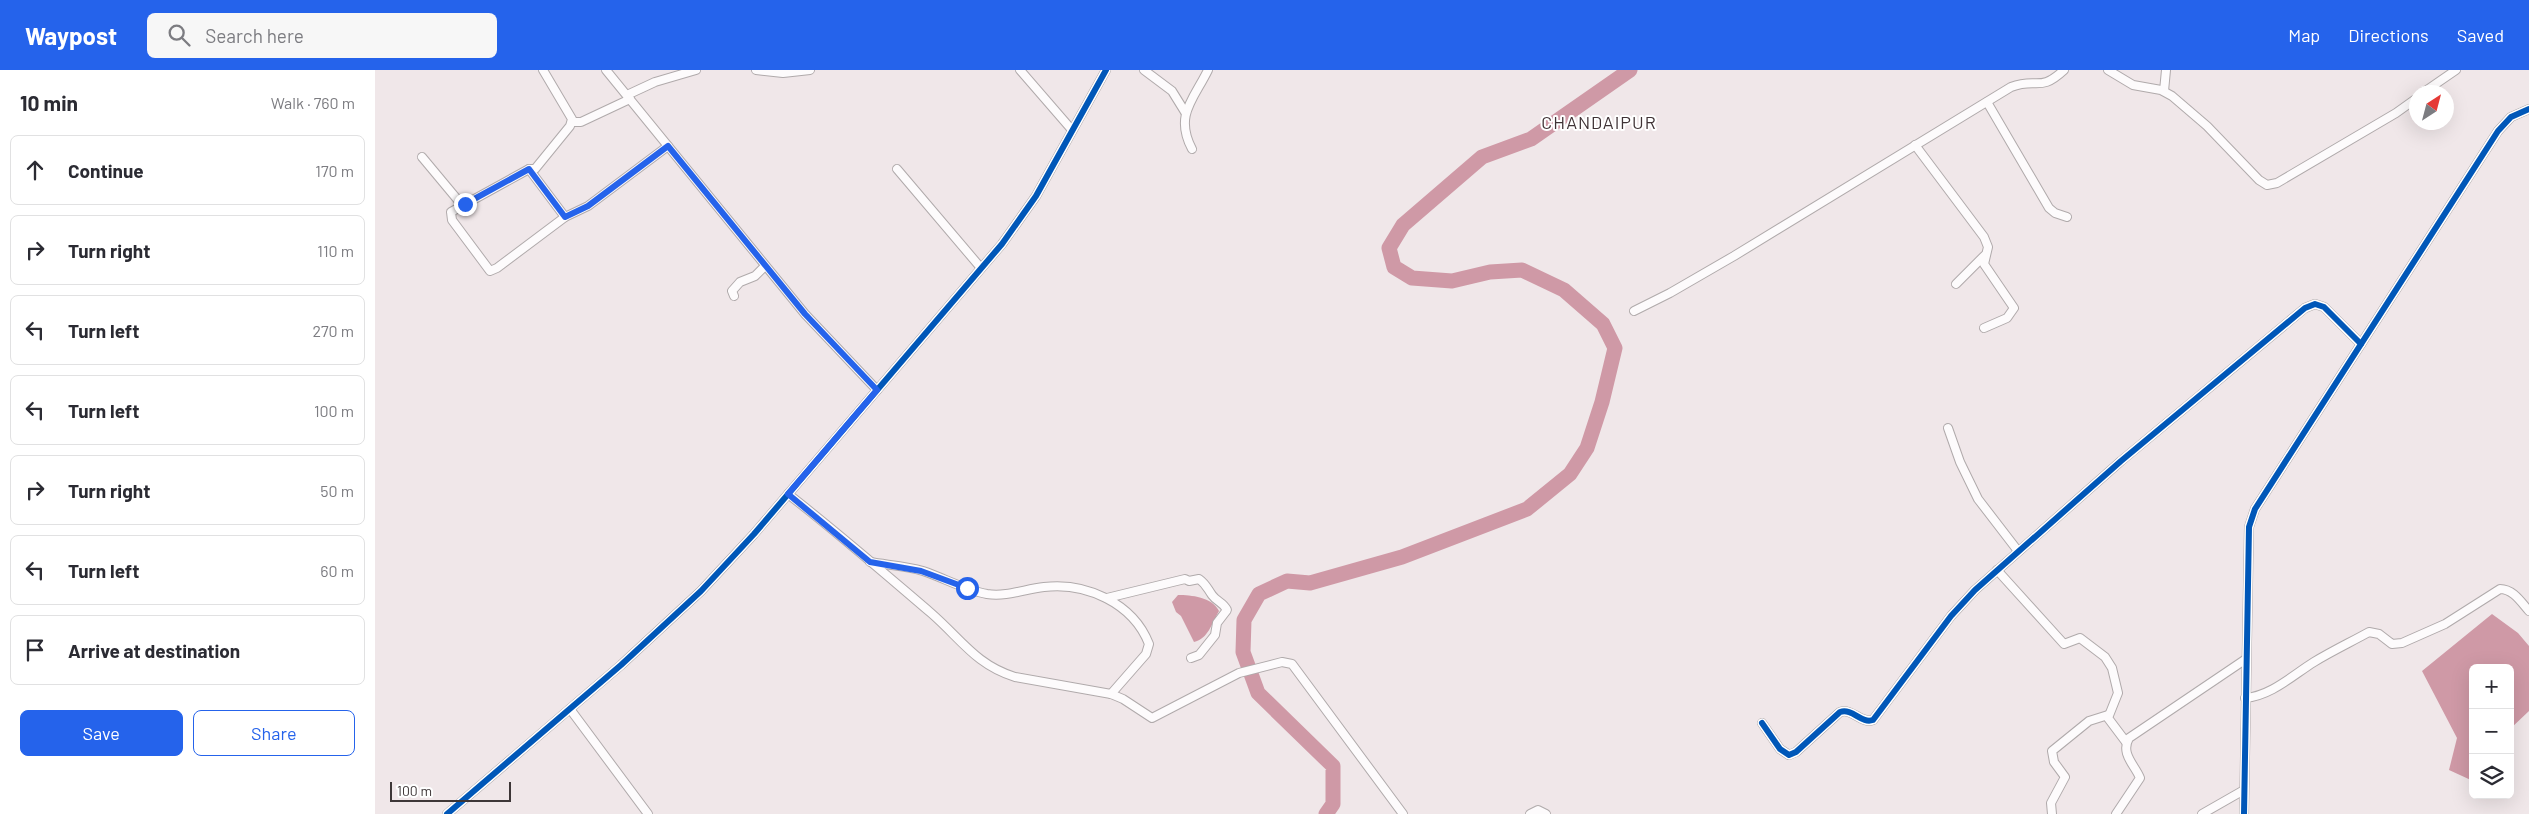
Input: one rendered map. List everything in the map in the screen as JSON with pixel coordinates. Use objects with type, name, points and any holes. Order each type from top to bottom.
[{"type":"street","points":[[543,70],[571,115],[572,122],[545,159],[535,169],[529,169],[451,212],[451,220],[490,270],[497,268],[565,217],[588,206],[668,146]]},
{"type":"street","points":[[606,70],[765,266],[827,339],[877,390]]},
{"type":"street","points":[[572,122],[586,120],[655,82],[696,70]]},
{"type":"street","points":[[756,70],[783,72],[810,70]]},
{"type":"street","points":[[1020,70],[1072,130]]},
{"type":"street","points":[[447,814],[673,619],[728,562],[1002,244],[1036,196],[1105,70]]},
{"type":"street","points":[[1144,70],[1172,92],[1185,112]]},
{"type":"street","points":[[1191,149],[1185,131],[1185,112],[1208,70]]},
{"type":"street","points":[[1634,311],[1670,293],[1734,256],[2020,83],[2044,84],[2051,82],[2064,70]]},
{"type":"street","points":[[2109,70],[2133,85],[2164,91],[2207,126],[2259,180],[2267,185],[2277,183],[2307,166],[2409,103]]},
{"type":"street","points":[[2164,91],[2166,70]]},
{"type":"street","points":[[2434,85],[2455,70]]},
{"type":"street","points":[[1987,102],[2049,208],[2055,213],[2067,217]]},
{"type":"street","points":[[2244,814],[2251,697],[2247,659],[2249,540],[2252,517],[2498,131],[2511,117],[2529,109]]},
{"type":"street","points":[[1915,145],[1984,237],[1988,247],[1983,264],[2015,310],[2007,318],[1984,328]]},
{"type":"street","points":[[422,157],[462,205]]},
{"type":"street","points":[[529,169],[565,217]]},
{"type":"street","points":[[897,169],[981,268]]},
{"type":"street","points":[[1956,284],[1985,254]]},
{"type":"street","points":[[734,296],[732,291],[735,286],[755,276],[765,266]]},
{"type":"street","points":[[1762,723],[1780,749],[1789,755],[1800,748],[1839,712],[1847,711],[1868,722],[1873,720],[1951,616],[1997,570],[2121,461],[2305,308],[2315,304],[2324,307],[2361,344]]},
{"type":"street","points":[[1948,428],[1960,462],[1977,499],[2018,551]]},
{"type":"street","points":[[788,494],[932,614],[964,647],[989,667],[1015,678],[1111,694],[1123,699],[1152,718],[1239,673],[1282,662],[1292,664],[1297,668],[1358,756],[1403,814]]},
{"type":"street","points":[[870,562],[921,571],[988,594],[1008,594],[1054,586],[1069,587],[1107,598],[1126,611],[1149,644],[1146,654],[1111,694]]},
{"type":"street","points":[[1997,570],[2064,644],[2067,645],[2080,638],[2109,660],[2118,693],[2108,715],[2110,721],[2126,742],[2127,755],[2140,778],[2116,814]]},
{"type":"street","points":[[1107,598],[1185,579],[1189,581],[1199,579],[1205,583],[1213,596],[1223,602],[1227,610],[1217,623],[1215,635],[1199,655],[1191,658]]},
{"type":"street","points":[[2251,697],[2369,632],[2376,632],[2399,644],[2445,624],[2500,589],[2505,589],[2514,594],[2529,611]]},
{"type":"street","points":[[2126,742],[2130,737],[2247,659]]},
{"type":"street","points":[[570,708],[648,814]]},
{"type":"street","points":[[2052,814],[2051,803],[2065,777],[2054,762],[2053,751],[2089,721],[2108,715]]},
{"type":"street","points":[[2202,814],[2244,790]]},
{"type":"street","points":[[1530,814],[1539,810],[1546,814]]},
{"type":"shaded area","points":[[1178,595],[1195,596],[1206,600],[1216,606],[1219,611],[1203,638],[1194,642],[1181,616],[1176,612],[1172,602]]},
{"type":"shaded area","points":[[2492,614],[2518,633],[2529,646],[2529,711],[2514,725],[2514,664],[2469,664],[2469,779],[2449,770],[2457,738],[2422,671]]},
{"type":"waterway","points":[[1326,814],[1333,804],[1333,766],[1258,693],[1243,652],[1244,620],[1259,594],[1287,581],[1310,583],[1402,557],[1527,509],[1570,474],[1587,448],[1602,402],[1615,348],[1603,324],[1564,290],[1522,270],[1490,272],[1452,281],[1412,278],[1394,267],[1389,248],[1403,225],[1482,157],[1531,139],[1630,70]]},
{"type":"cycle path","points":[[447,814],[621,665],[701,591],[754,534],[1002,244],[1036,196],[1106,70]]},
{"type":"cycle path","points":[[2244,814],[2249,527],[2255,509],[2498,131],[2511,117],[2529,109]]},
{"type":"cycle path","points":[[1762,723],[1780,749],[1789,755],[1796,752],[1840,712],[1845,711],[1865,720],[1873,720],[1951,616],[1975,590],[2121,461],[2305,308],[2315,304],[2324,307],[2361,344]]},
{"type":"district","name":"CHANDAIPUR","points":[[1599,122]]},
{"type":"route","points":[[465,204],[529,169],[565,217],[588,206],[668,146],[805,314],[832,345],[877,390],[788,494],[870,562],[921,571],[967,588]]}]
